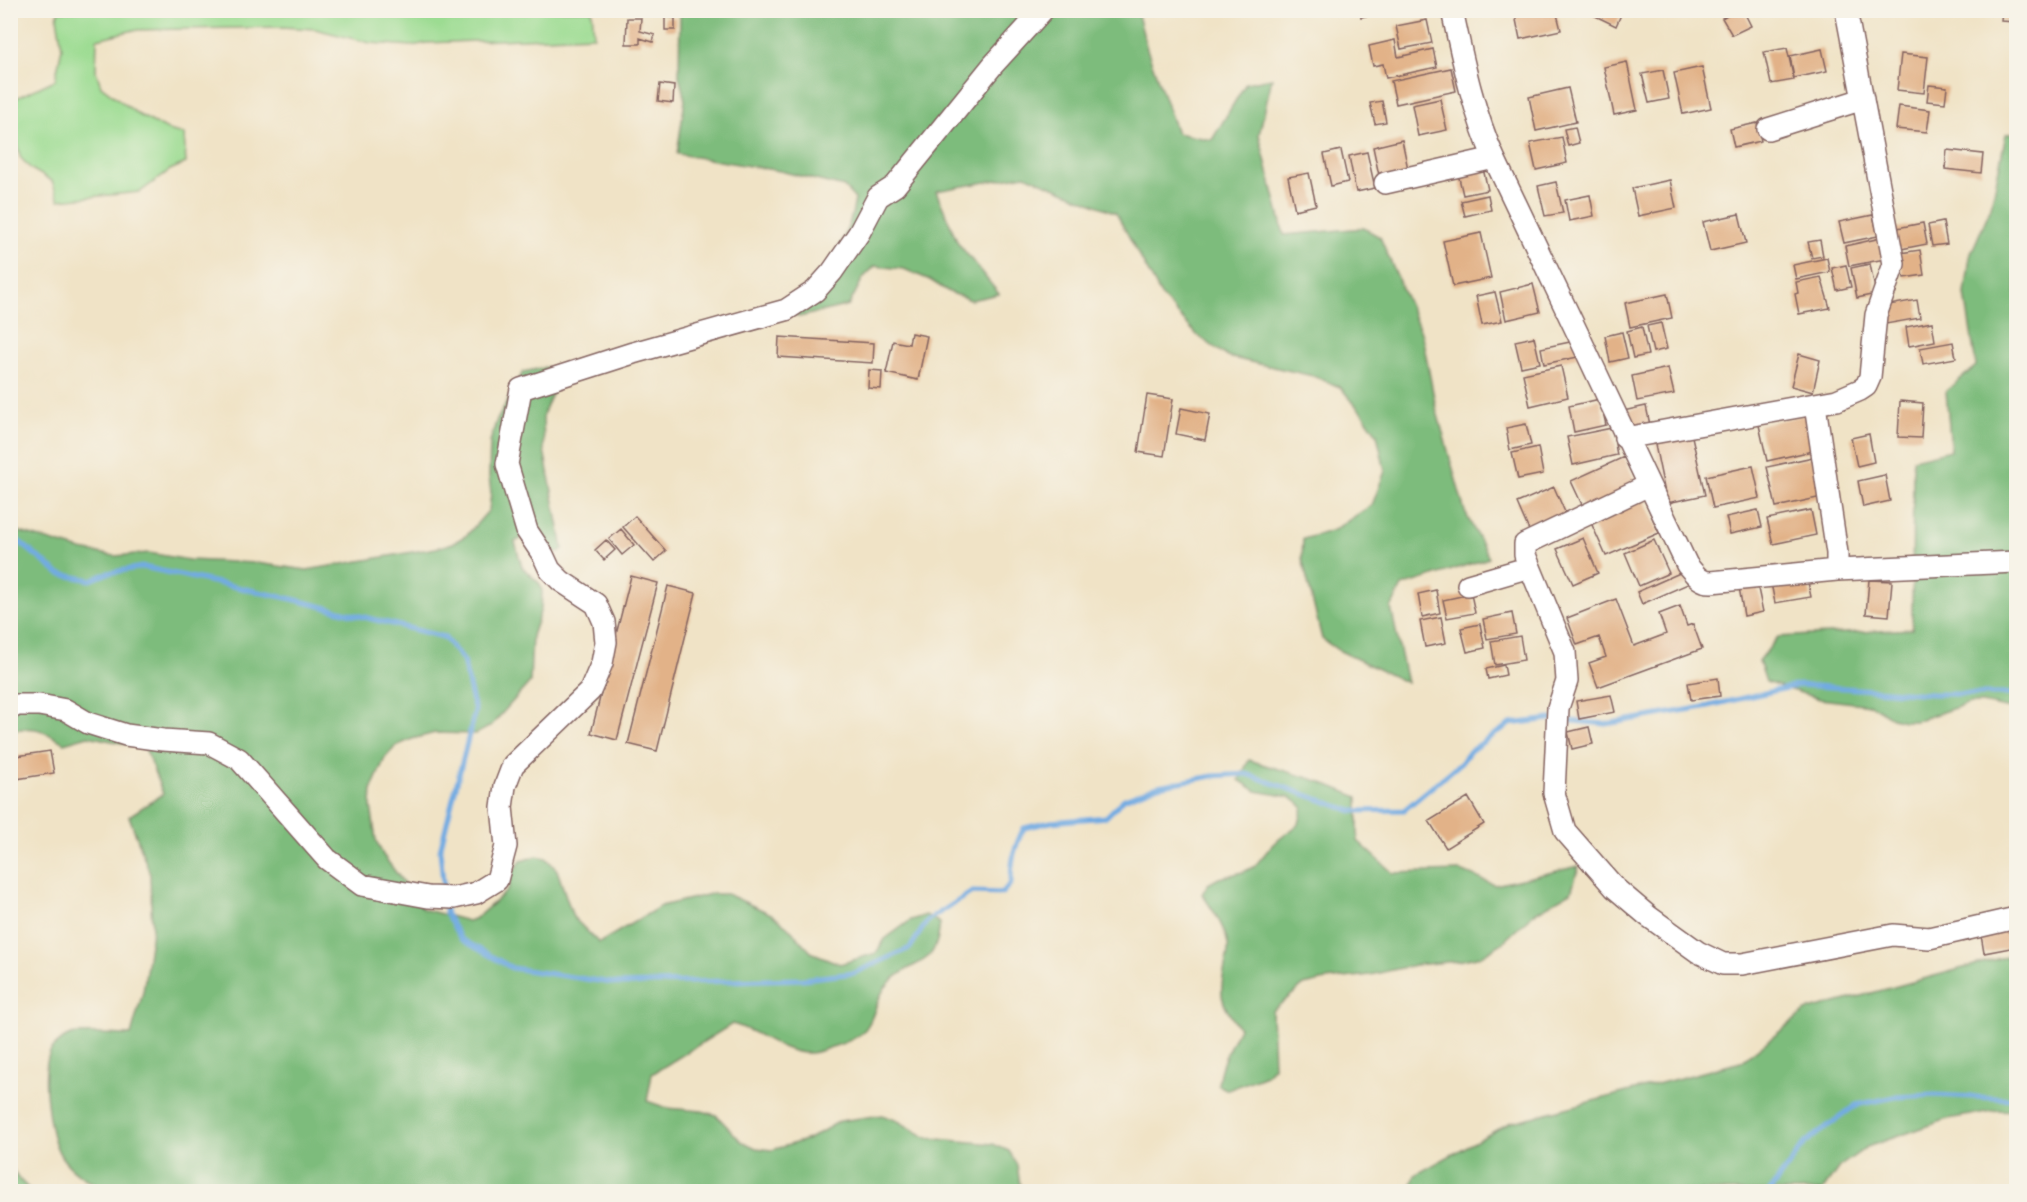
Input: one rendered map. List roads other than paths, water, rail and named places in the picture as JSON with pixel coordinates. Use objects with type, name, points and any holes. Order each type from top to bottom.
[{"type":"street","points":[[10,709],[17,705],[39,705],[66,710],[88,723],[126,735],[209,743],[239,759],[327,859],[362,885],[428,897],[454,898],[476,893],[497,880],[506,846],[502,807],[505,786],[513,765],[590,691],[602,663],[606,642],[604,622],[596,604],[550,570],[527,531],[507,464],[520,389],[786,310],[815,291],[832,272],[859,233],[878,197],[894,186],[993,65],[1042,10]]},
{"type":"street","points":[[1452,10],[1482,132],[1587,352],[1625,438],[1687,565],[1698,578],[1704,582],[1837,570],[2016,562]]},
{"type":"street","points":[[1625,438],[1815,405],[1851,395],[1866,386],[1870,377],[1876,315],[1894,264],[1846,10]]},
{"type":"street","points":[[1768,129],[1863,99]]},
{"type":"street","points":[[1385,183],[1494,158]]},
{"type":"street","points":[[1815,405],[1837,554],[1837,570]]},
{"type":"street","points":[[1649,485],[1530,540],[1524,548],[1565,652],[1567,681],[1558,708],[1554,793],[1565,831],[1615,888],[1648,916],[1698,952],[1723,964],[1742,964],[1893,935],[1929,938],[2016,918]]},
{"type":"street","points":[[1468,585],[1530,567]]},
{"type":"waterway","points":[[10,539],[16,539],[59,574],[91,580],[108,573],[143,567],[292,599],[444,637],[463,660],[475,711],[440,850],[444,892]]},
{"type":"waterway","points":[[1561,720],[1606,724],[1704,707],[1800,685],[1932,694],[2016,694]]},
{"type":"waterway","points":[[445,902],[446,914],[461,939],[512,968],[619,984],[803,979],[854,973],[910,948],[928,920],[972,892],[1002,893],[1011,883],[1014,855],[1024,828],[1051,822],[1106,817],[1124,799],[1158,786],[1213,776],[1247,774],[1352,811],[1404,810],[1461,763],[1470,751],[1510,724],[1551,719]]},
{"type":"waterway","points":[[1769,1192],[1806,1142],[1856,1105],[1895,1097],[1935,1095],[2016,1099]]}]
